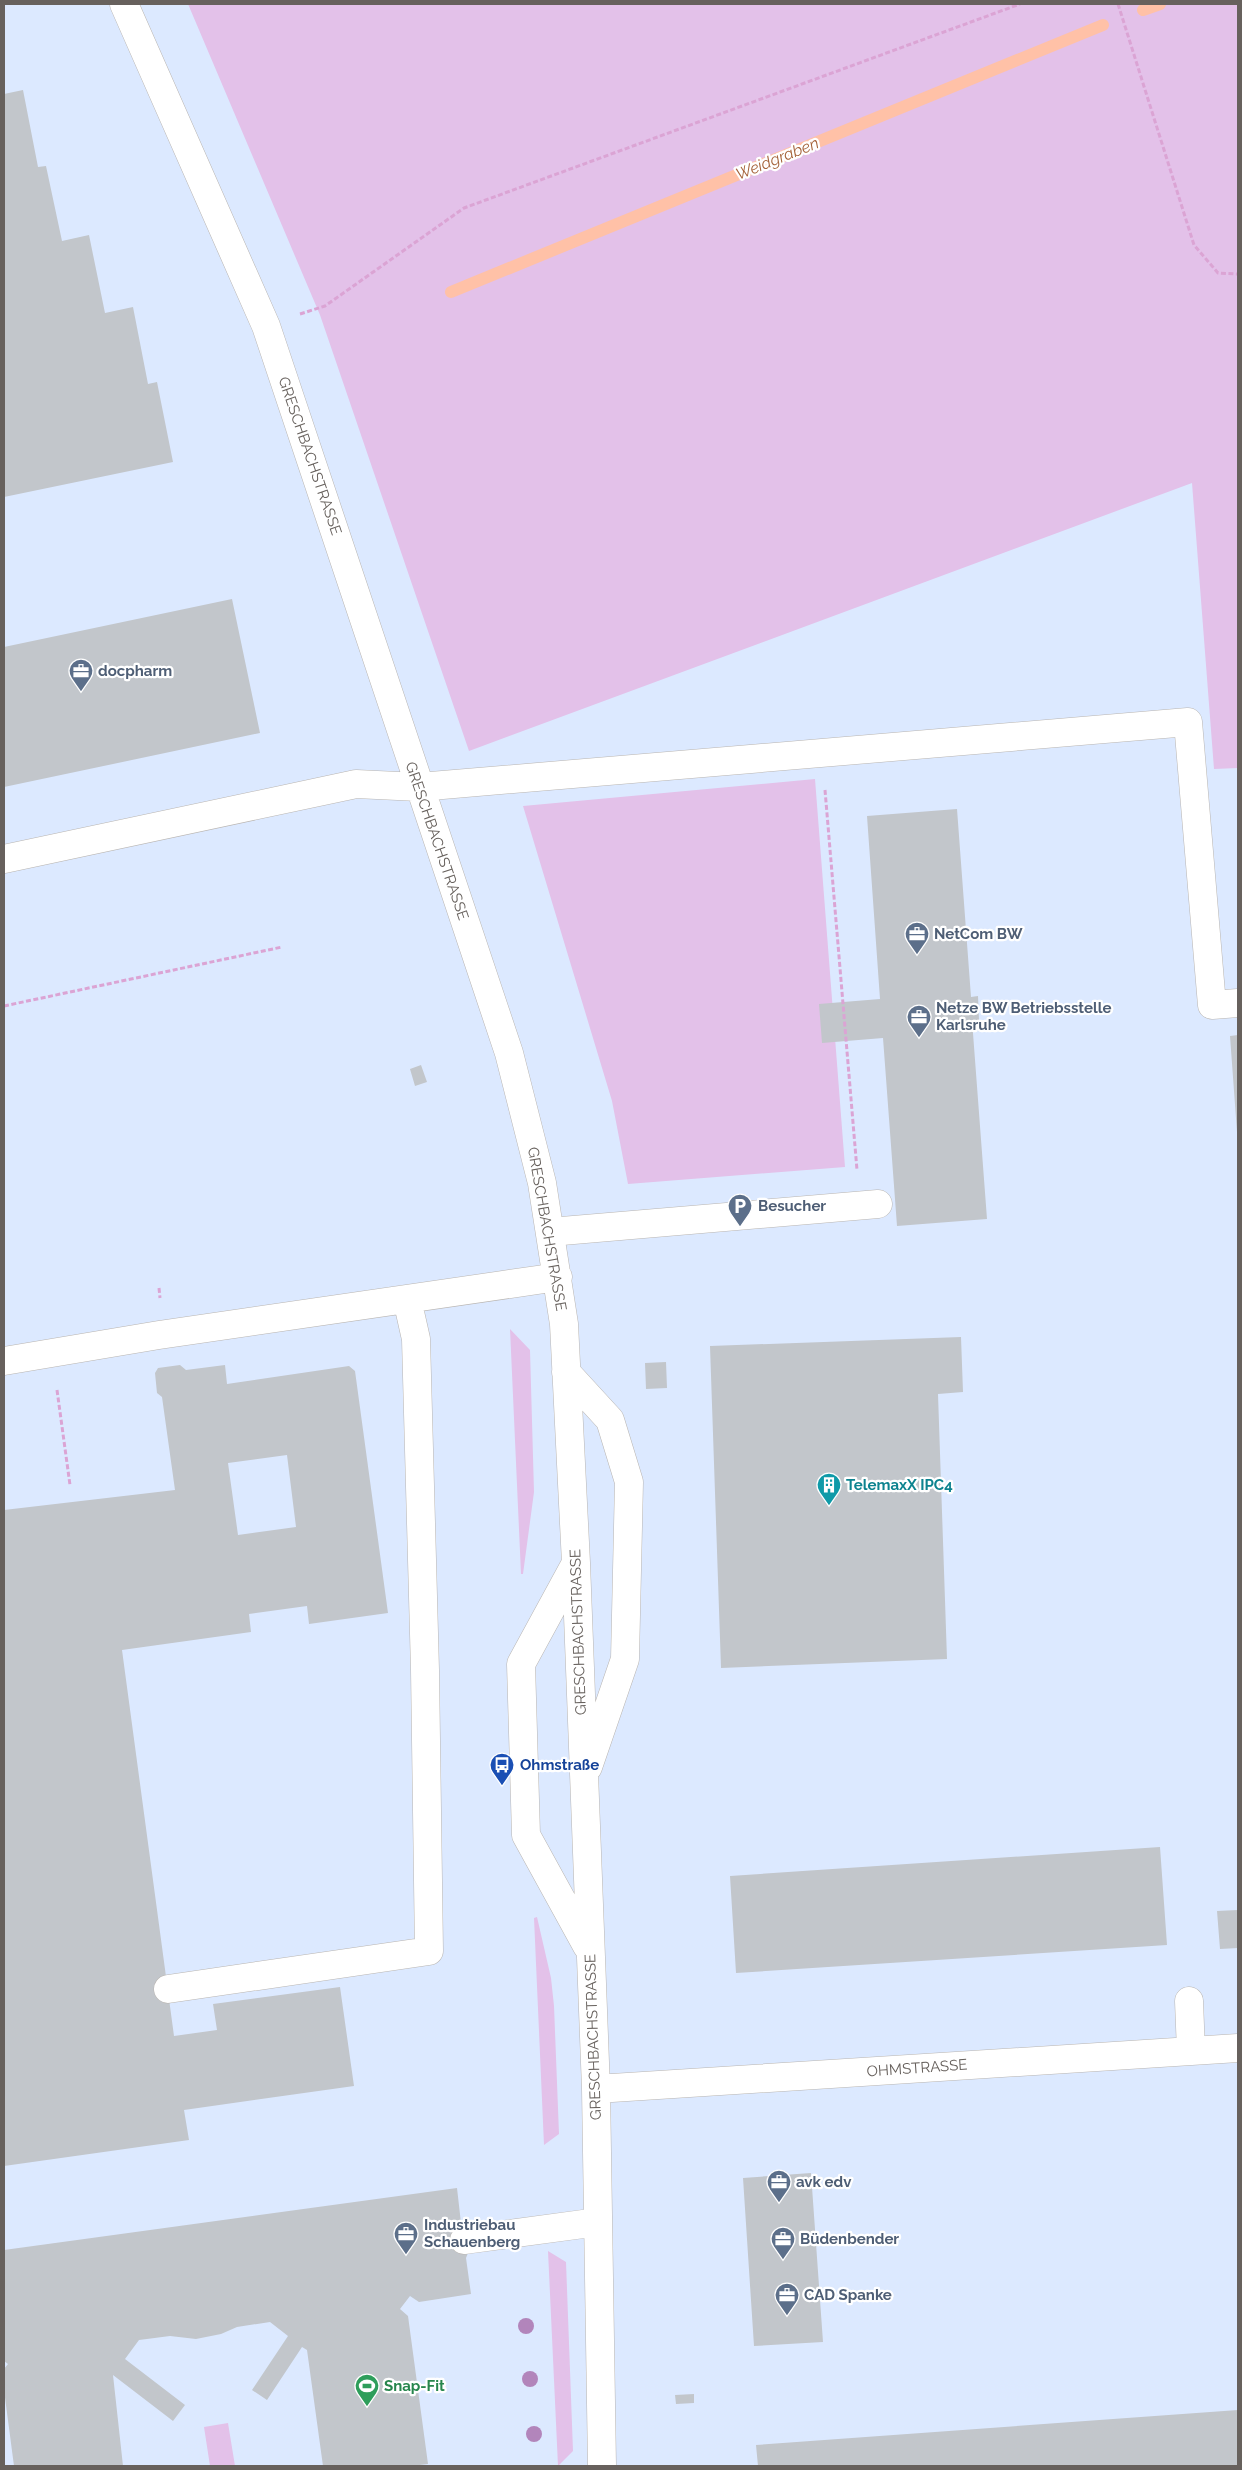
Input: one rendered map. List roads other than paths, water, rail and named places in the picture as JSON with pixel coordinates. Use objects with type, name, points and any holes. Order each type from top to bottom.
[{"type":"street","name":"GRESCHBACHSTRASSE","points":[[124,4],[266,326],[418,787],[509,1053],[542,1183],[564,1324],[576,1563],[596,2089],[602,2466]]},
{"type":"street","points":[[4,859],[356,784],[418,787],[1188,722],[1212,1005],[1238,1003]]},
{"type":"street","points":[[550,1232],[869,1204]]},
{"type":"street","points":[[4,1361],[159,1335],[558,1277]]},
{"type":"street","points":[[168,1989],[429,1950],[425,1670],[416,1339],[407,1299]]},
{"type":"street","points":[[566,1372],[610,1420],[629,1482],[625,1659],[583,1783]]},
{"type":"street","points":[[576,1563],[521,1664],[526,1835],[590,1951]]},
{"type":"street","points":[[1189,2002],[1192,2051]]},
{"type":"street","name":"OHMSTRASSE","points":[[596,2089],[1238,2048]]},
{"type":"street","points":[[464,2240],[598,2222]]},
{"type":"waterway","name":"Weidgraben","points":[[1143,10],[1160,4]]},
{"type":"waterway","name":"Weidgraben","points":[[451,292],[1103,25]]},
{"type":"place","name":"docpharm","points":[[81,692]]},
{"type":"place","name":"NetCom BW","points":[[917,955]]},
{"type":"place","name":"Netze BW Betriebsstelle Karlsruhe","points":[[919,1038]]},
{"type":"place","name":"Besucher","points":[[740,1227]]},
{"type":"place","name":"TelemaxX IPC4","points":[[829,1506]]},
{"type":"place","name":"Ohmstraße","points":[[502,1786]]},
{"type":"place","name":"avk edv","points":[[779,2203]]},
{"type":"place","name":"Industriebau Schauenberg","points":[[406,2255]]},
{"type":"place","name":"Büdenbender","points":[[783,2260]]},
{"type":"place","name":"CAD Spanke","points":[[787,2316]]},
{"type":"place","name":"Snap-Fit","points":[[367,2407]]}]
